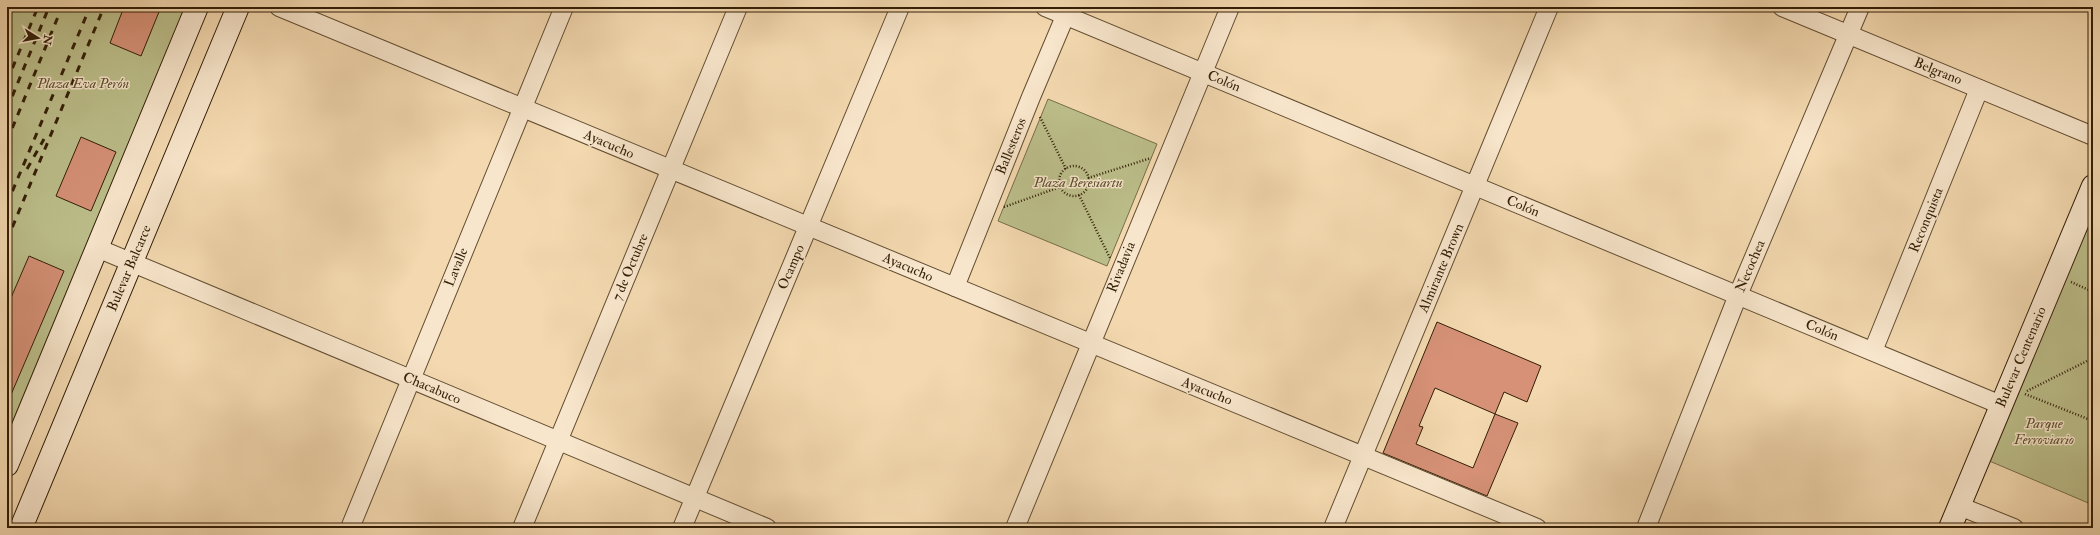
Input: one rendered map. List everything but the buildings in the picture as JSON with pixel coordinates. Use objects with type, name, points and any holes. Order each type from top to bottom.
[{"type":"main road","points":[[7,465],[197,7]]},
{"type":"main road","name":"Bulevar Balcarce","points":[[20,528],[238,7]]},
{"type":"main road","name":"Bulevar Centenario","points":[[1950,528],[2011,395],[2055,276],[2093,186]]},
{"type":"street","name":"Ayacucho","points":[[279,7],[1537,528]]},
{"type":"street","name":"Lavalle","points":[[350,528],[564,7]]},
{"type":"street","name":"7 de Octubre","points":[[522,528],[738,7]]},
{"type":"street","name":"Ocampo","points":[[682,528],[900,7]]},
{"type":"street","name":"Colón","points":[[1045,7],[1067,11],[1203,72],[1873,351],[2011,395]]},
{"type":"street","name":"Rivadavia","points":[[1015,528],[1118,274],[1230,7]]},
{"type":"street","name":"Almirante Brown","points":[[1333,528],[1549,7]]},
{"type":"street","name":"Belgrano","points":[[1782,7],[2093,136]]},
{"type":"street","name":"Necochea","points":[[1646,528],[1738,295],[1860,7]]},
{"type":"street","name":"Ballesteros","points":[[955,287],[1067,11]]},
{"type":"street","name":"Reconquista","points":[[1873,351],[1979,88]]},
{"type":"street","name":"Chacabuco","points":[[97,248],[767,528]]},
{"type":"street","points":[[1959,506],[2014,528]]},
{"type":"path","points":[[1031,97],[1066,169]]},
{"type":"path","points":[[1088,178],[1169,152]]},
{"type":"path","points":[[1075,166],[1086,173],[1088,178],[1086,190],[1079,195],[1070,196],[1060,187],[1060,177],[1066,169],[1075,166]]},
{"type":"path","points":[[983,215],[1060,187]]},
{"type":"path","points":[[1079,195],[1118,274]]},
{"type":"path","points":[[2055,276],[2093,292]]},
{"type":"path","points":[[2011,395],[2093,358]]},
{"type":"path","points":[[2011,395],[2093,421]]},
{"type":"green space","name":"Plaza Eva Perón","points":[[7,7],[197,7],[7,465]]},
{"type":"green space","name":"Plaza Beresiartu","points":[[1048,99],[1157,144],[1107,266],[998,221]]},
{"type":"green space","name":"Parque Ferroviario","points":[[2093,186],[2093,505],[1980,457]]},
{"type":"railway","points":[[7,81],[38,7]]},
{"type":"railway","points":[[7,109],[49,7]]},
{"type":"railway","points":[[7,141],[62,7]]},
{"type":"railway","points":[[7,204],[90,7]]},
{"type":"railway","points":[[7,240],[104,7]]},
{"type":"railway","points":[[27,169],[44,139]]}]
